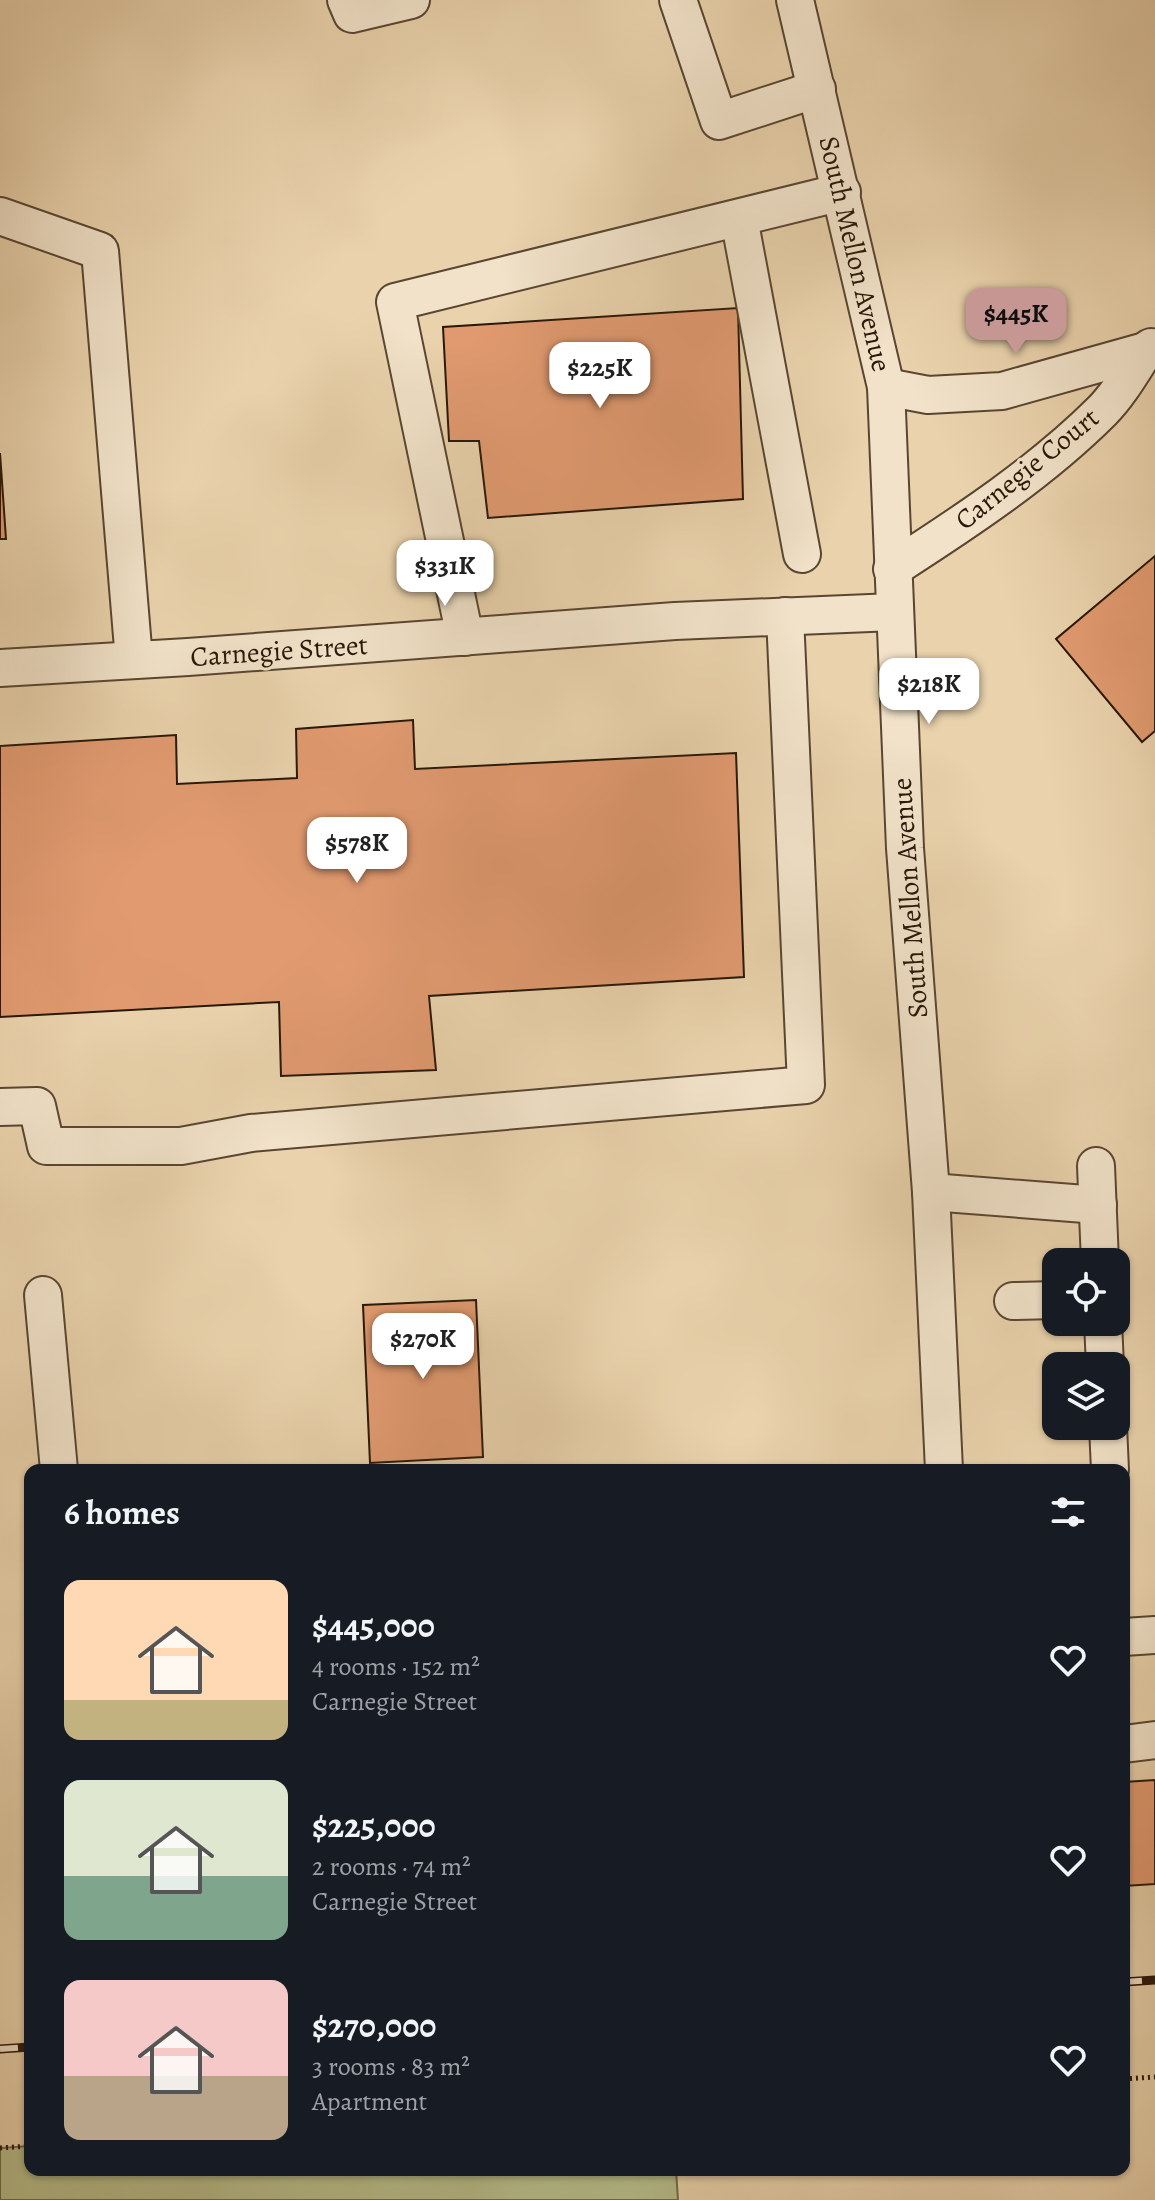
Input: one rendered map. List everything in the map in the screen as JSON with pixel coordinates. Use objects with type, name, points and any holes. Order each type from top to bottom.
[{"type":"street","points":[[346,0],[352,14],[411,0]]},
{"type":"street","points":[[678,0],[719,121],[817,89]]},
{"type":"street","name":"South Mellon Avenue","points":[[795,0],[886,387],[905,848],[931,1192],[944,1464]]},
{"type":"street","points":[[465,637],[395,302],[842,192]]},
{"type":"street","points":[[0,216],[100,251],[134,660]]},
{"type":"street","points":[[739,218],[802,554]]},
{"type":"street","points":[[886,387],[928,395],[1002,391],[1150,347]]},
{"type":"street","name":"Carnegie Court","points":[[892,569],[941,538],[1040,465],[1104,409],[1150,347]]},
{"type":"street","name":"Carnegie Street","points":[[0,668],[675,621],[894,612]]},
{"type":"street","points":[[0,1107],[37,1106],[46,1146],[181,1146],[251,1133],[806,1085],[785,616]]},
{"type":"street","points":[[1096,1166],[1100,1248]]},
{"type":"street","points":[[931,1192],[1098,1205]]},
{"type":"street","points":[[43,1295],[58,1464]]},
{"type":"street","points":[[1013,1301],[1042,1300]]},
{"type":"street","points":[[1109,1440],[1110,1464]]},
{"type":"street","points":[[1130,1637],[1155,1635]]},
{"type":"street","points":[[1130,1743],[1155,1740]]},
{"type":"path","points":[[1130,2079],[1155,2077]]},
{"type":"path","points":[[0,2148],[24,2146]]},
{"type":"green space","points":[[24,2146],[24,2176],[676,2176],[678,2200],[0,2200],[0,2148]]},
{"type":"building","points":[[738,308],[743,499],[488,518],[479,441],[449,441],[443,327]]},
{"type":"building","points":[[0,453],[6,539],[0,539]]},
{"type":"building","points":[[1155,556],[1155,731],[1142,742],[1056,639]]},
{"type":"building","points":[[413,720],[415,769],[736,753],[744,977],[429,996],[436,1070],[281,1076],[279,1002],[0,1017],[0,746],[176,735],[177,784],[297,778],[296,729]]},
{"type":"building","points":[[476,1300],[483,1457],[370,1463],[363,1305]]},
{"type":"building","points":[[1155,1780],[1155,1884],[1130,1886],[1130,1782]]},
{"type":"railway","points":[[1130,1982],[1155,1980]]},
{"type":"railway","points":[[0,2049],[24,2047]]}]
